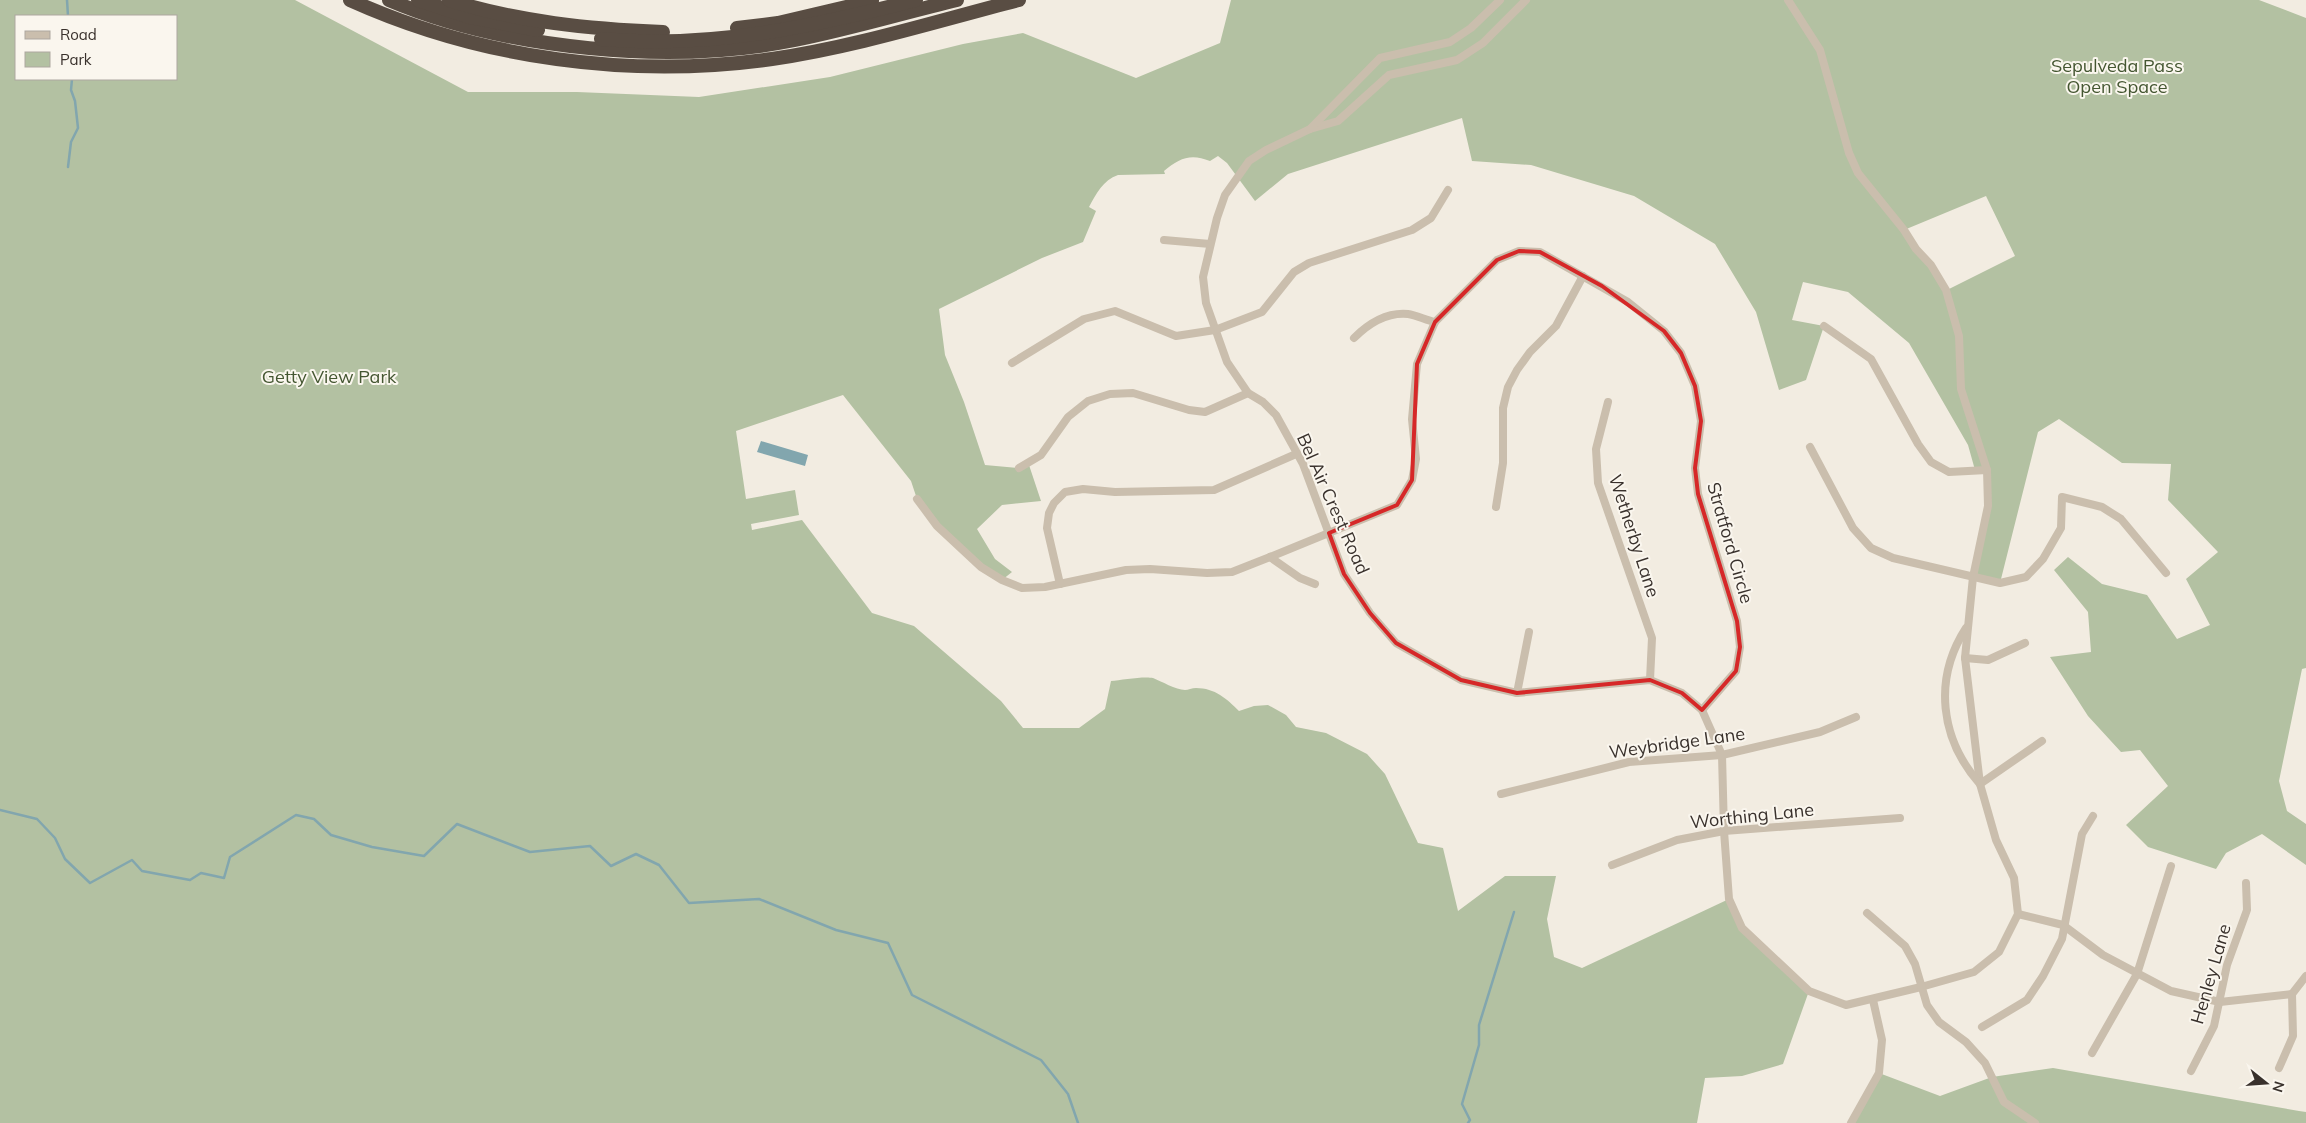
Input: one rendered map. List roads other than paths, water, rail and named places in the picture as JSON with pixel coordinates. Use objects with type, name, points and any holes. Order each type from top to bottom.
[{"type":"highway","points":[[350,0],[431,31],[513,52],[599,64],[652,67],[734,64],[811,52],[1018,0]]},
{"type":"highway","points":[[390,0],[428,14],[489,32],[564,45],[664,52],[740,47],[794,40],[957,0]]},
{"type":"highway","points":[[418,0],[470,17],[533,30],[596,38],[656,42],[762,35],[828,23],[916,0]]},
{"type":"highway","points":[[449,0],[489,11],[556,24],[664,32],[702,31],[778,23],[878,0]]},
{"type":"street","name":"Bel Air Crest Road","points":[[1310,130],[1380,58],[1450,42],[1471,28],[1500,0]]},
{"type":"street","name":"Bel Air Crest Road","points":[[1526,0],[1483,43],[1457,60],[1389,75],[1338,121],[1310,130],[1266,150],[1249,162],[1225,195],[1210,244],[1203,277],[1206,303],[1227,362],[1248,393],[1263,402],[1276,416],[1303,464],[1344,574],[1370,613],[1396,642],[1460,680],[1517,693],[1650,680],[1682,693],[1702,710],[1722,755],[1724,830],[1729,899],[1742,928],[1809,991],[1846,1005],[1873,1000],[1974,972],[1998,952],[2018,914]]},
{"type":"street","points":[[1788,0],[1820,50],[1850,153],[1858,173],[1904,230],[1916,249],[1932,265],[1946,290],[1959,336],[1961,389],[1987,470],[1988,506],[1972,578],[1964,658],[1980,784],[1996,840],[2014,878],[2018,914],[2064,925],[2103,955],[2170,991],[2220,1002],[2292,994]]},
{"type":"street","points":[[1012,363],[1084,319],[1114,312],[1176,336],[1215,330],[1262,312],[1294,272],[1309,263],[1412,230],[1431,218],[1448,190]]},
{"type":"street","points":[[1164,240],[1210,244]]},
{"type":"street","name":"Stratford Circle","points":[[918,499],[937,526],[981,567],[1002,580],[1022,588],[1060,584],[1126,570],[1232,572],[1330,534],[1397,505],[1412,480],[1416,459],[1412,411],[1417,364],[1435,322],[1497,260],[1519,251],[1540,252],[1628,302],[1664,331],[1681,353],[1695,386],[1701,421],[1695,468],[1698,494],[1737,621],[1740,647],[1736,671],[1702,710]]},
{"type":"street","points":[[1496,507],[1503,463],[1504,408],[1508,387],[1530,352],[1556,326],[1584,276]]},
{"type":"street","points":[[1354,338],[1367,325],[1391,315],[1408,314],[1435,322]]},
{"type":"street","points":[[1824,326],[1871,359],[1918,444],[1931,462],[1948,472],[1987,470]]},
{"type":"street","points":[[1019,468],[1041,455],[1068,417],[1088,401],[1110,394],[1133,393],[1189,410],[1205,412],[1248,393]]},
{"type":"street","name":"Wetherby Lane","points":[[1608,402],[1596,449],[1598,483],[1652,638],[1650,680]]},
{"type":"street","points":[[1810,447],[1853,528],[1871,548],[1893,558],[1972,578],[2000,583],[2026,577],[2043,558],[2061,528],[2062,498],[2102,507],[2121,519],[2166,573]]},
{"type":"street","points":[[1060,584],[1047,528],[1049,513],[1054,503],[1065,492],[1074,489],[1115,492],[1214,490],[1296,454]]},
{"type":"street","points":[[1270,557],[1300,578],[1315,584]]},
{"type":"street","points":[[1968,625],[1954,650],[1949,664],[1946,678],[1945,706],[1948,728],[1955,748],[1962,761],[1980,784]]},
{"type":"street","points":[[1517,693],[1529,632]]},
{"type":"street","points":[[1964,658],[1988,660],[2025,643]]},
{"type":"street","name":"Weybridge Lane","points":[[1501,794],[1629,762],[1722,755],[1820,732],[1856,717]]},
{"type":"street","points":[[1980,784],[2042,741]]},
{"type":"street","points":[[1982,1026],[2027,1000],[2062,939],[2071,900],[2082,834],[2093,816]]},
{"type":"street","name":"Worthing Lane","points":[[1612,865],[1677,840],[1724,830],[1900,818]]},
{"type":"street","points":[[2092,1053],[2137,974],[2170,866]]},
{"type":"street","name":"Henley Lane","points":[[2191,1071],[2214,1026],[2227,965],[2247,910],[2246,883]]},
{"type":"street","points":[[1867,913],[1905,946],[1915,964],[1927,1005],[1939,1022],[1966,1042],[1984,1063],[2004,1102],[2035,1123]]},
{"type":"street","points":[[2278,1068],[2293,1036],[2292,994],[2306,976]]},
{"type":"street","points":[[1851,1123],[1879,1072],[1882,1040],[1873,1000]]},
{"type":"water","points":[[761,441],[808,455],[805,466],[757,452]]},
{"type":"waterway","points":[[67,0],[68,15]]},
{"type":"waterway","points":[[68,167],[71,142],[78,128],[75,101],[71,90],[72,80]]},
{"type":"waterway","points":[[0,810],[37,819],[55,838],[65,859],[90,883],[132,860],[142,871],[190,880],[201,873],[224,878],[230,857],[296,815],[314,819],[331,835],[372,847],[424,856],[457,824],[530,852],[590,846],[611,866],[636,854],[659,865],[689,903],[759,899],[836,930],[888,943],[912,995],[1041,1060],[1068,1094],[1078,1123]]},
{"type":"waterway","points":[[1468,1123],[1470,1120],[1462,1104],[1479,1045],[1479,1025],[1514,912]]},
{"type":"park label","name":"Sepulveda Pass Open Space","points":[[2117,76]]},
{"type":"park label","name":"Getty View Park","points":[[329,377]]}]
